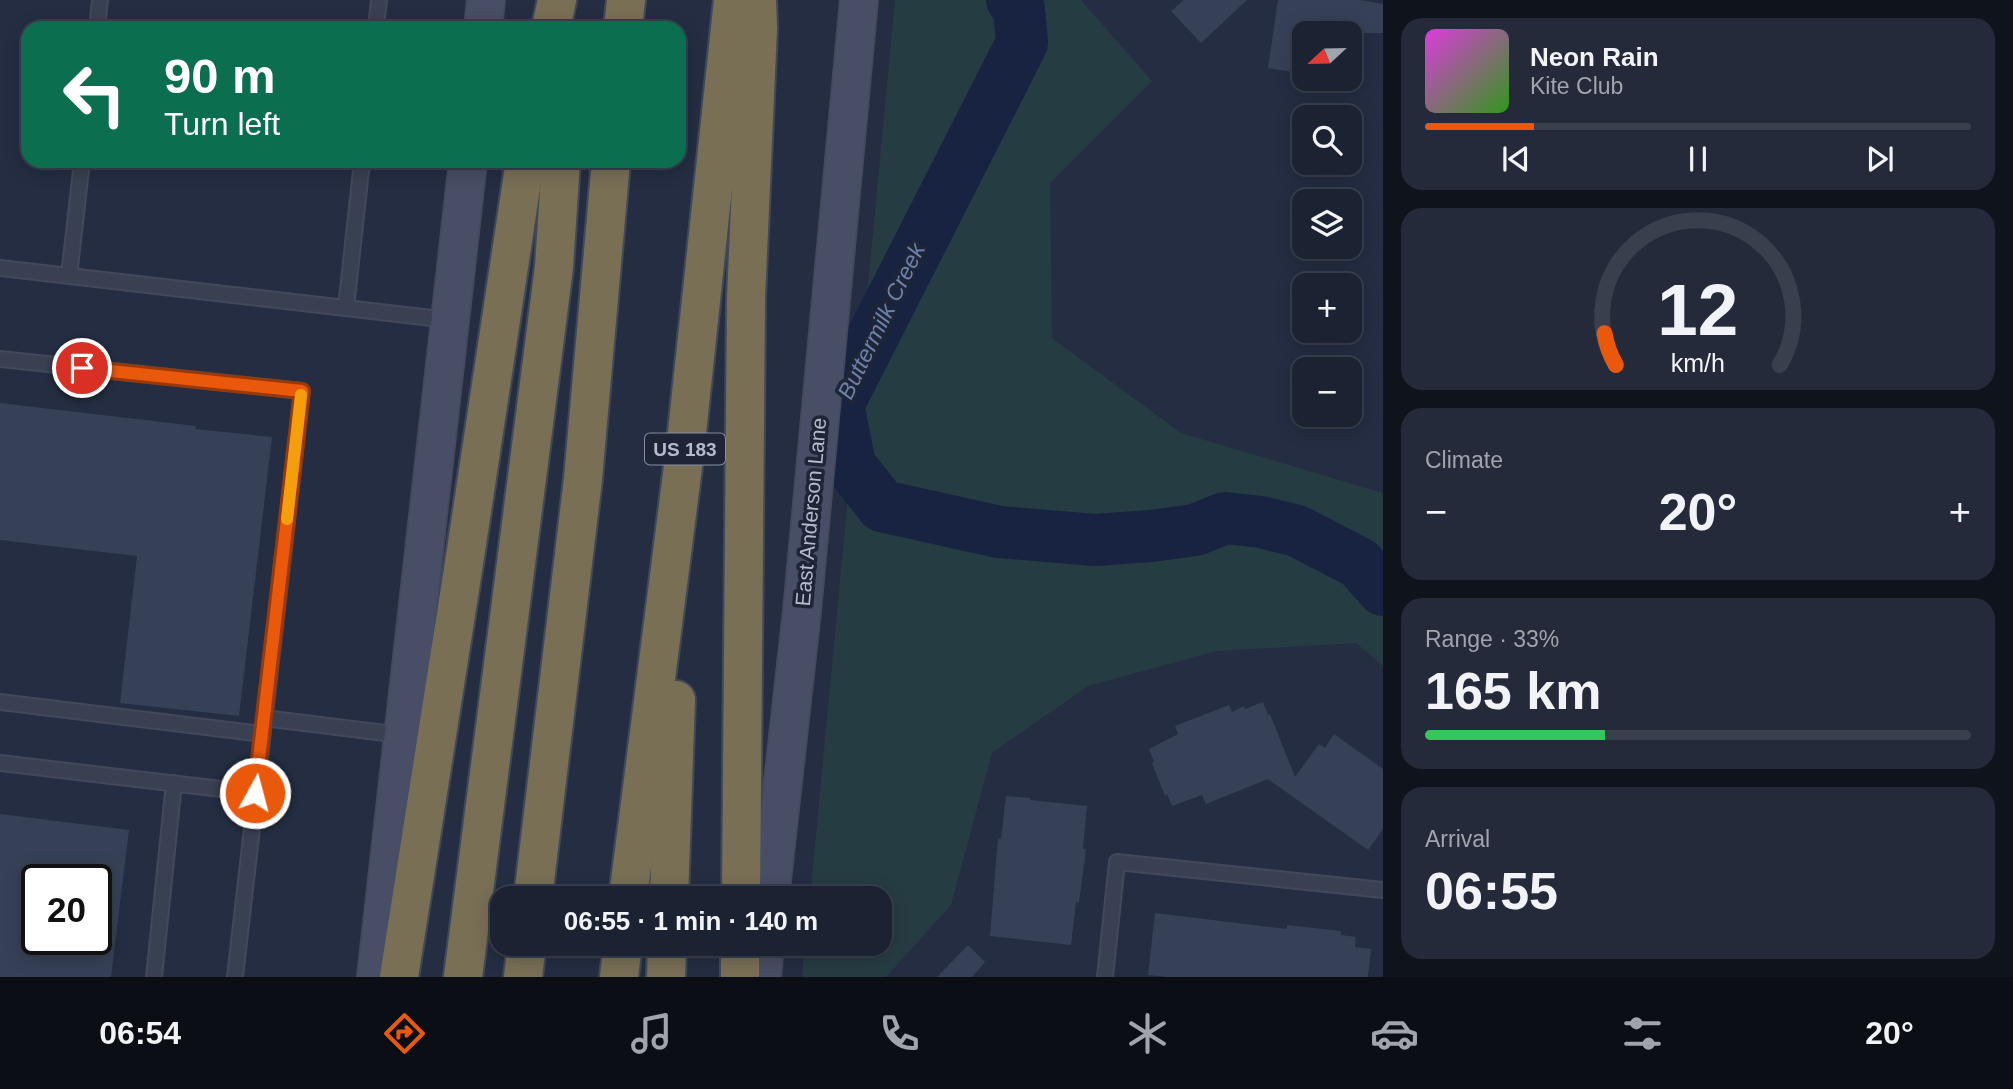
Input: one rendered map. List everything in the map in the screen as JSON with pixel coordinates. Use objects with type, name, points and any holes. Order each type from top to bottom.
[{"type":"highway","points":[[552,21],[557,0]]},
{"type":"highway","points":[[570,21],[572,0]]},
{"type":"highway","points":[[624,21],[626,0]]},
{"type":"highway","name":"US 183","points":[[630,886],[685,451],[733,0]]},
{"type":"highway","points":[[741,886],[746,298],[757,0]]},
{"type":"highway","points":[[399,977],[524,168]]},
{"type":"highway","points":[[463,977],[554,267],[561,168]]},
{"type":"highway","points":[[534,886],[583,479],[610,168]]},
{"type":"highway","points":[[669,886],[685,451]]},
{"type":"highway","points":[[523,977],[525,956]]},
{"type":"highway","points":[[618,977],[621,956]]},
{"type":"highway","points":[[666,977],[667,956]]},
{"type":"highway","points":[[740,956],[740,977]]},
{"type":"main road","points":[[484,21],[486,0]]},
{"type":"main road","name":"East Anderson Lane","points":[[771,886],[802,611],[859,0]]},
{"type":"main road","points":[[376,977],[467,168]]},
{"type":"main road","points":[[762,977],[764,956]]},
{"type":"lane","points":[[98,21],[100,0]]},
{"type":"lane","points":[[372,0],[379,0],[377,21]]},
{"type":"lane","points":[[69,276],[81,168]]},
{"type":"lane","points":[[346,308],[361,168]]},
{"type":"lane","points":[[0,268],[450,321]]},
{"type":"lane","points":[[0,359],[302,391],[235,977]]},
{"type":"lane","points":[[0,702],[262,734]]},
{"type":"lane","points":[[264,718],[403,736]]},
{"type":"lane","points":[[0,763],[255,793]]},
{"type":"lane","points":[[154,977],[174,783]]},
{"type":"lane","points":[[1105,977],[1117,862],[1383,890]]},
{"type":"shaded area","points":[[895,0],[1081,0],[1152,81],[1050,183],[1052,338],[1181,433],[1383,493],[1383,666],[1356,643],[1217,651],[1088,686],[992,753],[951,905],[886,977],[802,977],[804,956],[892,956],[892,886],[811,886]]},
{"type":"building","points":[[1184,0],[1247,0],[1201,43],[1171,11]]},
{"type":"building","points":[[1278,0],[1360,0],[1383,4],[1383,33],[1362,33],[1362,21],[1292,21],[1292,72],[1268,68]]},
{"type":"building","points":[[0,403],[272,437],[239,716],[120,703],[137,556],[0,540]]},
{"type":"building","points":[[1263,702],[1295,777],[1319,744],[1325,748],[1334,734],[1383,769],[1383,829],[1368,850],[1268,779],[1206,804],[1202,795],[1172,806],[1167,794],[1165,796],[1149,749],[1178,734],[1175,726],[1229,705],[1232,712]]},
{"type":"building","points":[[1006,796],[1087,806],[1083,849],[1086,849],[1071,945],[990,936],[998,838],[1001,839]]},
{"type":"building","points":[[0,814],[129,830],[111,977],[0,977]]},
{"type":"building","points":[[1155,913],[1287,929],[1287,925],[1341,931],[1341,935],[1356,937],[1355,947],[1371,949],[1368,977],[1148,975]]},
{"type":"building","points":[[968,945],[985,962],[972,977],[937,977]]},
{"type":"waterway","name":"Buttermilk Creek","points":[[1012,0],[1019,9],[1022,43],[838,405],[850,465],[882,506],[999,532],[1095,540],[1195,530],[1225,518],[1261,522],[1297,531],[1359,563],[1383,590]]},
{"type":"slow traffic","points":[[287,519],[301,395]]},
{"type":"route","points":[[82,368],[302,391],[255,793]]}]
